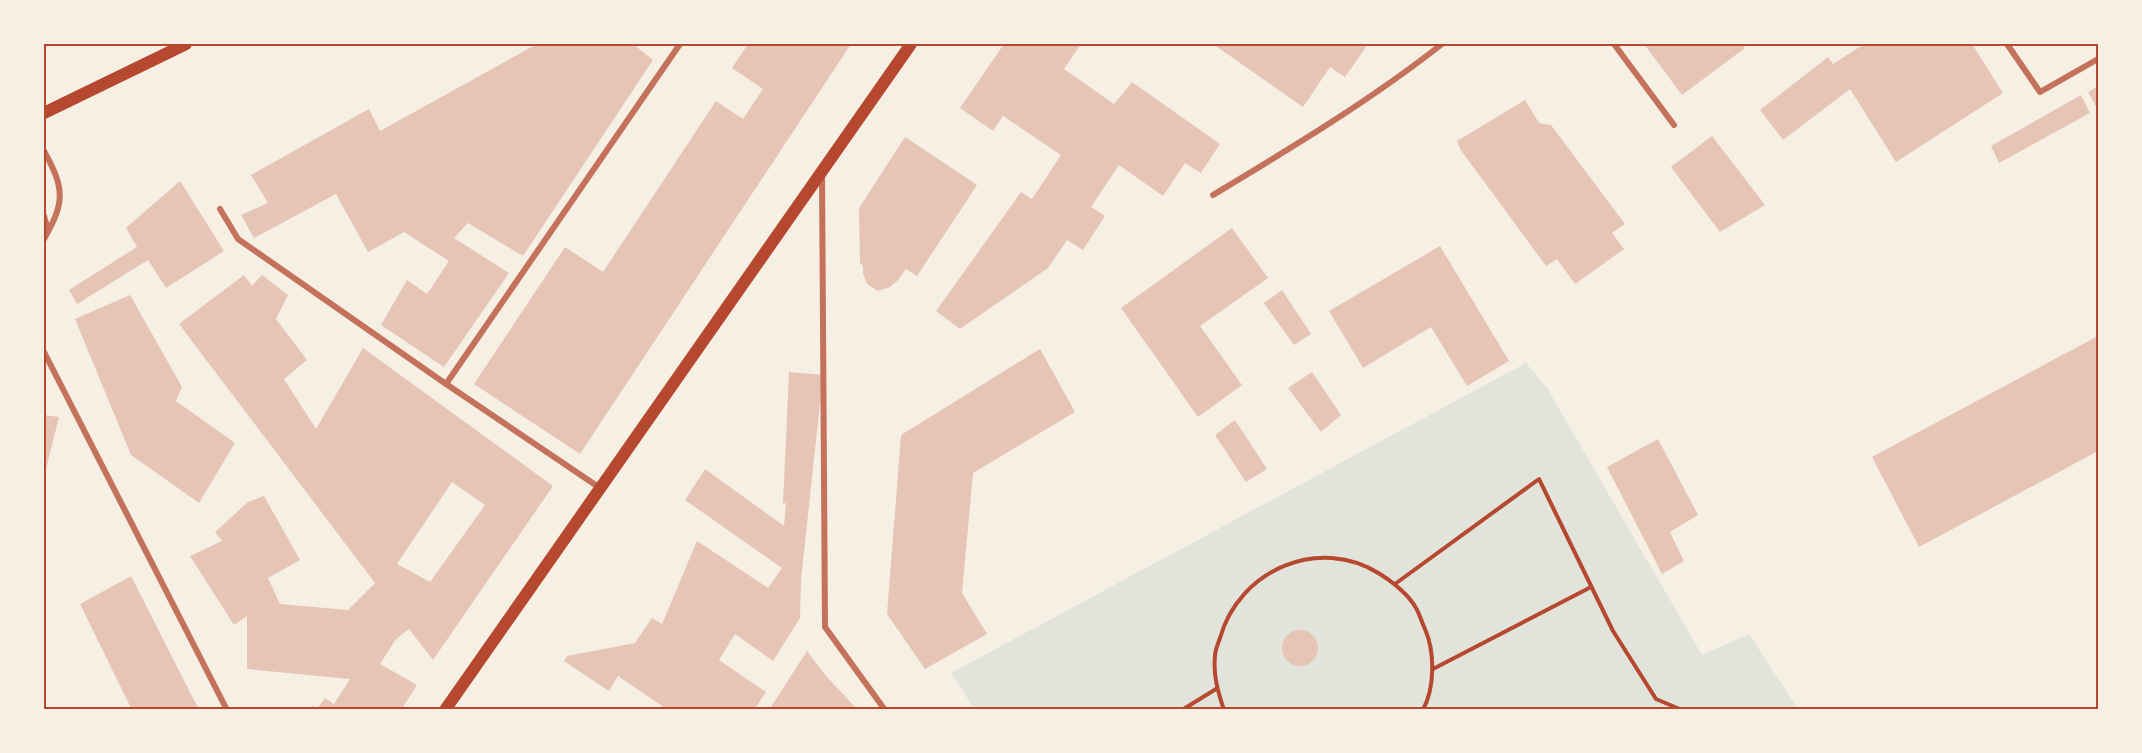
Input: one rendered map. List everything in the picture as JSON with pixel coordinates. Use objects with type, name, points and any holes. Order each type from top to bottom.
[{"type":"main road","points":[[44,113],[186,44]]},
{"type":"main road","points":[[445,710],[911,44]]},
{"type":"street","points":[[446,384],[680,44]]},
{"type":"street","points":[[1426,44],[1432,51]]},
{"type":"street","points":[[1213,195],[1290,149],[1442,44]]},
{"type":"street","points":[[1614,44],[1674,125]]},
{"type":"street","points":[[2007,44],[2040,92],[2098,59]]},
{"type":"street","points":[[44,152],[59,184],[59,210],[44,239]]},
{"type":"street","points":[[822,169],[825,627],[885,710]]},
{"type":"street","points":[[220,208],[238,239],[600,488]]},
{"type":"street","points":[[44,216],[48,230]]},
{"type":"street","points":[[44,352],[227,710]]},
{"type":"path","points":[[1395,584],[1539,479],[1613,631],[1656,699],[1682,710]]},
{"type":"path","points":[[1224,710],[1216,689],[1215,655],[1224,622],[1242,594],[1268,572],[1300,560],[1334,558],[1366,566],[1395,584],[1416,608],[1429,637],[1432,669],[1423,710]]},
{"type":"path","points":[[1432,669],[1591,587]]},
{"type":"path","points":[[1182,710],[1216,689]]},
{"type":"path","points":[[1426,703],[1430,710]]},
{"type":"shaded area","points":[[1526,363],[1547,388],[1702,655],[1749,634],[1798,709],[975,710],[951,673]]},
{"type":"building","points":[[537,44],[633,44],[653,60],[523,256],[468,223],[454,238],[509,273],[444,367],[381,325],[407,280],[427,294],[449,261],[404,232],[368,252],[336,194],[254,238],[241,215],[268,203],[251,175],[369,109],[380,131]]},
{"type":"building","points":[[748,44],[851,44],[580,454],[474,384],[565,247],[603,272],[716,101],[743,119],[763,89],[732,68]]},
{"type":"building","points":[[1004,44],[1081,44],[1064,69],[1114,104],[1132,82],[1220,144],[1201,173],[1185,163],[1163,196],[1119,165],[1091,207],[1105,216],[1083,250],[1067,240],[1048,268],[960,329],[936,311],[1021,192],[1032,199],[1061,155],[1003,116],[993,131],[960,108]]},
{"type":"building","points":[[1213,44],[1361,44],[1366,47],[1345,77],[1330,67],[1303,107]]},
{"type":"building","points":[[1644,44],[1741,44],[1745,48],[1682,95]]},
{"type":"building","points":[[1864,44],[1972,44],[2003,93],[1896,162],[1850,89],[1783,140],[1760,110],[1828,57],[1833,64]]},
{"type":"building","points":[[2098,86],[2098,110],[2088,92]]},
{"type":"building","points":[[2081,95],[2090,113],[1999,163],[1991,146]]},
{"type":"building","points":[[1525,100],[1539,123],[1551,125],[1625,224],[1612,233],[1624,249],[1575,284],[1557,259],[1546,266],[1460,149],[1457,141]]},
{"type":"building","points":[[1712,136],[1765,205],[1720,232],[1671,167]]},
{"type":"building","points":[[905,137],[977,185],[917,276],[906,269],[890,287],[878,291],[867,284],[863,265],[860,264],[859,208]]},
{"type":"building","points":[[180,181],[224,251],[166,288],[148,260],[77,304],[69,290],[137,247],[126,228]]},
{"type":"building","points":[[1232,228],[1268,278],[1200,326],[1242,385],[1198,417],[1121,308]]},
{"type":"building","points":[[1440,246],[1509,361],[1467,386],[1431,327],[1363,368],[1329,311]]},
{"type":"building","points":[[244,275],[252,286],[262,275],[288,295],[276,319],[307,360],[284,379],[316,429],[363,348],[553,486],[433,660],[409,629],[396,639],[380,664],[417,685],[401,710],[307,710],[313,706],[317,709],[325,698],[334,704],[350,679],[247,669],[247,616],[234,625],[190,556],[222,541],[215,532],[248,502],[264,496],[300,560],[268,578],[280,604],[348,610],[375,583],[179,324]],"holes":[[[452,482],[485,505],[430,582],[397,564]]]},
{"type":"building","points":[[1282,290],[1311,334],[1294,345],[1264,303]]},
{"type":"building","points":[[130,295],[182,387],[176,401],[235,443],[199,503],[131,455],[75,319]]},
{"type":"building","points":[[2098,336],[2098,451],[1919,547],[1872,457]]},
{"type":"building","points":[[1040,349],[1075,412],[973,473],[962,593],[987,634],[925,669],[887,614],[901,435]]},
{"type":"building","points":[[789,372],[823,375],[801,580],[800,618],[773,661],[735,634],[719,660],[766,692],[754,710],[668,710],[618,676],[609,691],[564,661],[567,656],[635,643],[652,618],[662,624],[697,541],[768,588],[782,568],[685,500],[705,469],[784,526]]},
{"type":"building","points":[[1312,372],[1341,415],[1321,432],[1288,388]]},
{"type":"building","points":[[44,415],[59,417],[44,477]]},
{"type":"building","points":[[1235,420],[1267,469],[1246,482],[1215,435]]},
{"type":"building","points":[[1658,439],[1698,515],[1670,532],[1684,561],[1662,574],[1607,467]]},
{"type":"building","points":[[131,576],[199,710],[132,710],[80,604]]},
{"type":"building","points":[[1300,630],[1313,635],[1318,648],[1313,661],[1300,666],[1287,661],[1282,648],[1287,635]]},
{"type":"building","points":[[807,651],[826,676],[858,710],[769,710]]}]
